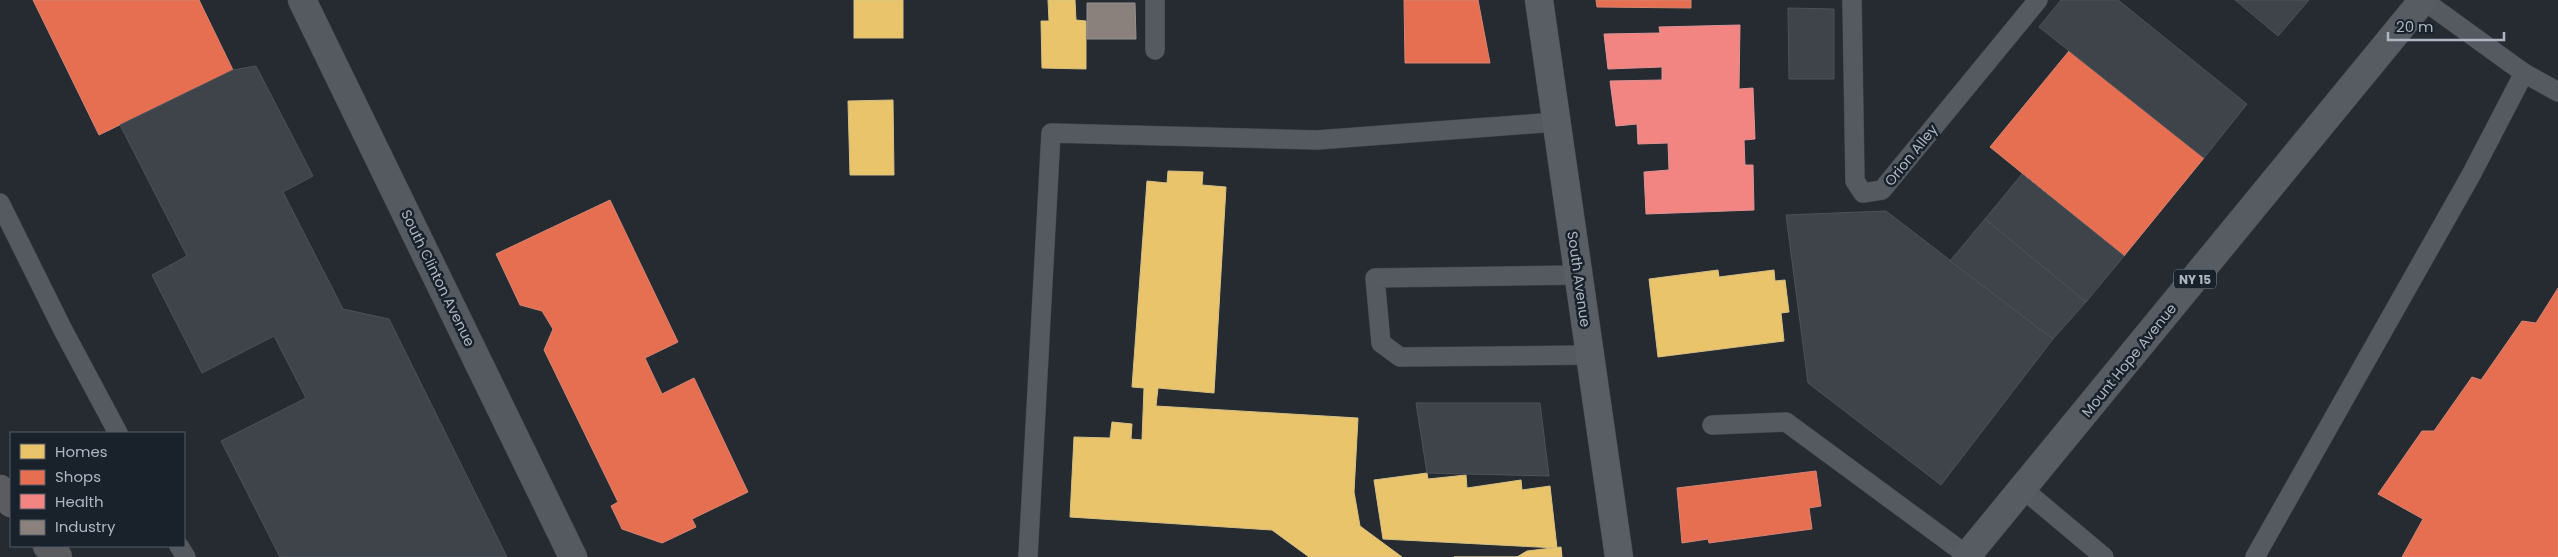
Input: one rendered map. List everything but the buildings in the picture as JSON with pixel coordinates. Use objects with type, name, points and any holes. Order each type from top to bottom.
[{"type":"highway","points":[[0,489],[10,502]]},
{"type":"highway","points":[[48,547],[58,557]]},
{"type":"main road","name":"South Avenue","points":[[1539,0],[1619,557]]},
{"type":"main road","name":"Mount Hope Avenue","points":[[1967,556],[2024,489],[2423,0]]},
{"type":"street","name":"South Clinton Avenue","points":[[302,0],[573,557]]},
{"type":"lane","points":[[1155,0],[1155,50]]},
{"type":"lane","name":"Orion Alley","points":[[1852,0],[1854,181],[1863,193],[1882,190],[2038,0]]},
{"type":"lane","points":[[2423,0],[2524,73],[2558,92]]},
{"type":"lane","points":[[2255,557],[2471,174],[2524,73]]},
{"type":"lane","points":[[1028,557],[1051,133],[1317,140],[1556,122]]},
{"type":"lane","points":[[0,203],[63,330],[117,432]]},
{"type":"lane","points":[[1578,275],[1375,278],[1381,343],[1400,357],[1590,355]]},
{"type":"lane","points":[[1712,425],[1786,422],[1967,556]]},
{"type":"lane","points":[[2024,489],[2104,557]]}]
